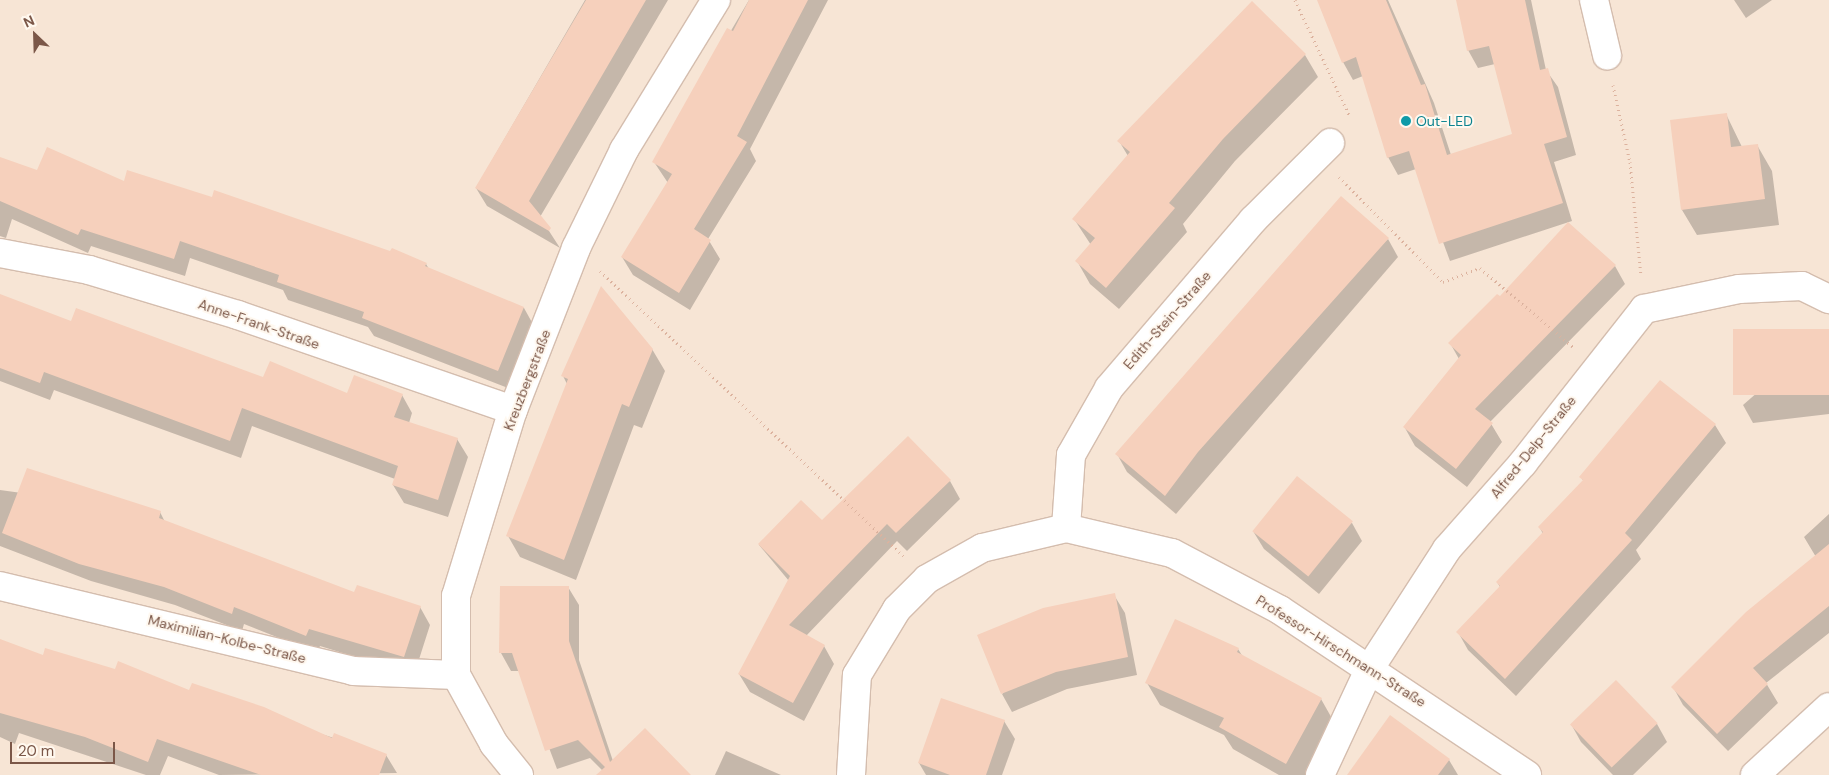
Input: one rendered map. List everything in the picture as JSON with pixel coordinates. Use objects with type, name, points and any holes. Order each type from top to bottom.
[{"type":"street","name":"Kreuzbergstraße","points":[[519,775],[494,744],[456,675],[456,596],[513,410],[576,248],[624,150],[716,0]]},
{"type":"street","points":[[1594,0],[1607,55]]},
{"type":"street","name":"Edith-Stein-Straße","points":[[1066,528],[1071,455],[1109,388],[1253,220],[1324,149]]},
{"type":"street","name":"Anne-Frank-Straße","points":[[0,253],[89,270],[228,312],[513,410]]},
{"type":"street","points":[[1644,309],[1739,289],[1802,286],[1829,300]]},
{"type":"street","name":"Alfred-Delp-Straße","points":[[1320,775],[1370,668],[1447,549],[1523,463],[1644,309]]},
{"type":"street","name":"Professor-Hirschmann-Straße","points":[[851,775],[857,675],[897,609],[927,579],[982,548],[1066,528],[1172,552],[1280,610],[1370,668],[1527,775]]},
{"type":"street","name":"Maximilian-Kolbe-Straße","points":[[0,586],[353,671],[456,675]]},
{"type":"street","points":[[1754,775],[1829,707]]},
{"type":"path","points":[[1295,0],[1352,120],[1324,149],[1443,282],[1480,268],[1597,367]]},
{"type":"path","points":[[1607,55],[1630,162],[1644,309]]},
{"type":"path","points":[[576,248],[927,579]]},
{"type":"shaded area","points":[[0,0],[1829,0],[1829,775],[0,775]]},
{"type":"building","points":[[586,0],[646,0],[529,201],[551,228],[549,231],[475,188]]},
{"type":"building","points":[[749,0],[808,0],[737,136],[747,142],[694,229],[711,240],[679,293],[621,257],[672,174],[652,162],[727,28],[733,31]]},
{"type":"building","points":[[1317,0],[1386,0],[1421,85],[1425,84],[1447,155],[1512,134],[1489,46],[1467,51],[1456,0],[1525,0],[1540,70],[1548,68],[1567,137],[1544,144],[1563,203],[1439,244],[1409,151],[1387,158],[1356,57],[1342,63]]},
{"type":"building","points":[[1252,1],[1306,54],[1223,139],[1169,203],[1175,208],[1106,288],[1075,261],[1095,238],[1072,219],[1130,152],[1117,141]]},
{"type":"building","points":[[1727,113],[1731,147],[1758,144],[1765,199],[1681,210],[1670,120]]},
{"type":"building","points":[[47,147],[124,181],[127,170],[212,197],[214,190],[390,251],[392,248],[427,263],[425,266],[524,307],[498,371],[362,318],[364,312],[277,282],[279,275],[180,241],[174,259],[81,229],[78,235],[0,201],[0,157],[37,170]]},
{"type":"building","points":[[1341,196],[1389,238],[1198,452],[1165,496],[1115,454]]},
{"type":"building","points":[[1568,222],[1616,265],[1475,409],[1493,423],[1456,469],[1403,427],[1461,355],[1448,343],[1497,294],[1500,296]]},
{"type":"building","points":[[601,286],[653,349],[629,407],[622,404],[564,560],[506,536],[568,379],[561,376]]},
{"type":"building","points":[[0,294],[71,321],[76,308],[263,377],[270,361],[347,393],[354,375],[403,394],[394,417],[458,438],[438,500],[392,485],[398,466],[242,408],[230,441],[44,372],[40,383],[0,368]]},
{"type":"building","points":[[1733,329],[1829,329],[1829,395],[1733,395]]},
{"type":"building","points":[[1660,380],[1716,424],[1625,533],[1632,540],[1505,679],[1456,632],[1500,586],[1496,582],[1543,532],[1538,527],[1583,480],[1579,477]]},
{"type":"building","points":[[908,436],[951,480],[896,533],[887,524],[789,625],[825,645],[793,703],[738,674],[790,576],[758,544],[801,500],[822,520]]},
{"type":"building","points":[[27,468],[161,511],[159,518],[354,592],[357,585],[421,606],[404,657],[309,629],[306,636],[234,607],[232,614],[164,587],[79,564],[2,533]]},
{"type":"building","points":[[1297,476],[1353,521],[1308,576],[1252,531]]},
{"type":"building","points":[[1829,544],[1829,606],[1753,668],[1768,684],[1717,734],[1671,687],[1746,612]]},
{"type":"building","points":[[500,586],[569,586],[569,641],[610,762],[645,728],[691,775],[596,775],[605,767],[578,740],[545,751],[512,653],[499,653]]},
{"type":"building","points":[[1115,593],[1128,657],[1056,672],[1001,694],[977,635],[1043,608]]},
{"type":"building","points":[[1175,619],[1239,648],[1237,652],[1322,698],[1286,764],[1219,727],[1224,718],[1145,683]]},
{"type":"building","points":[[0,639],[43,655],[45,648],[115,669],[118,661],[189,690],[192,683],[264,707],[332,738],[334,733],[387,754],[379,775],[261,775],[157,739],[148,762],[85,737],[0,713]]},
{"type":"building","points":[[1616,680],[1658,723],[1612,768],[1570,724]]},
{"type":"building","points":[[941,698],[1005,720],[986,775],[950,775],[918,763]]},
{"type":"building","points":[[1390,715],[1450,759],[1438,775],[1347,775]]},
{"type":"place","name":"Out-LED","points":[[1406,121]]}]
